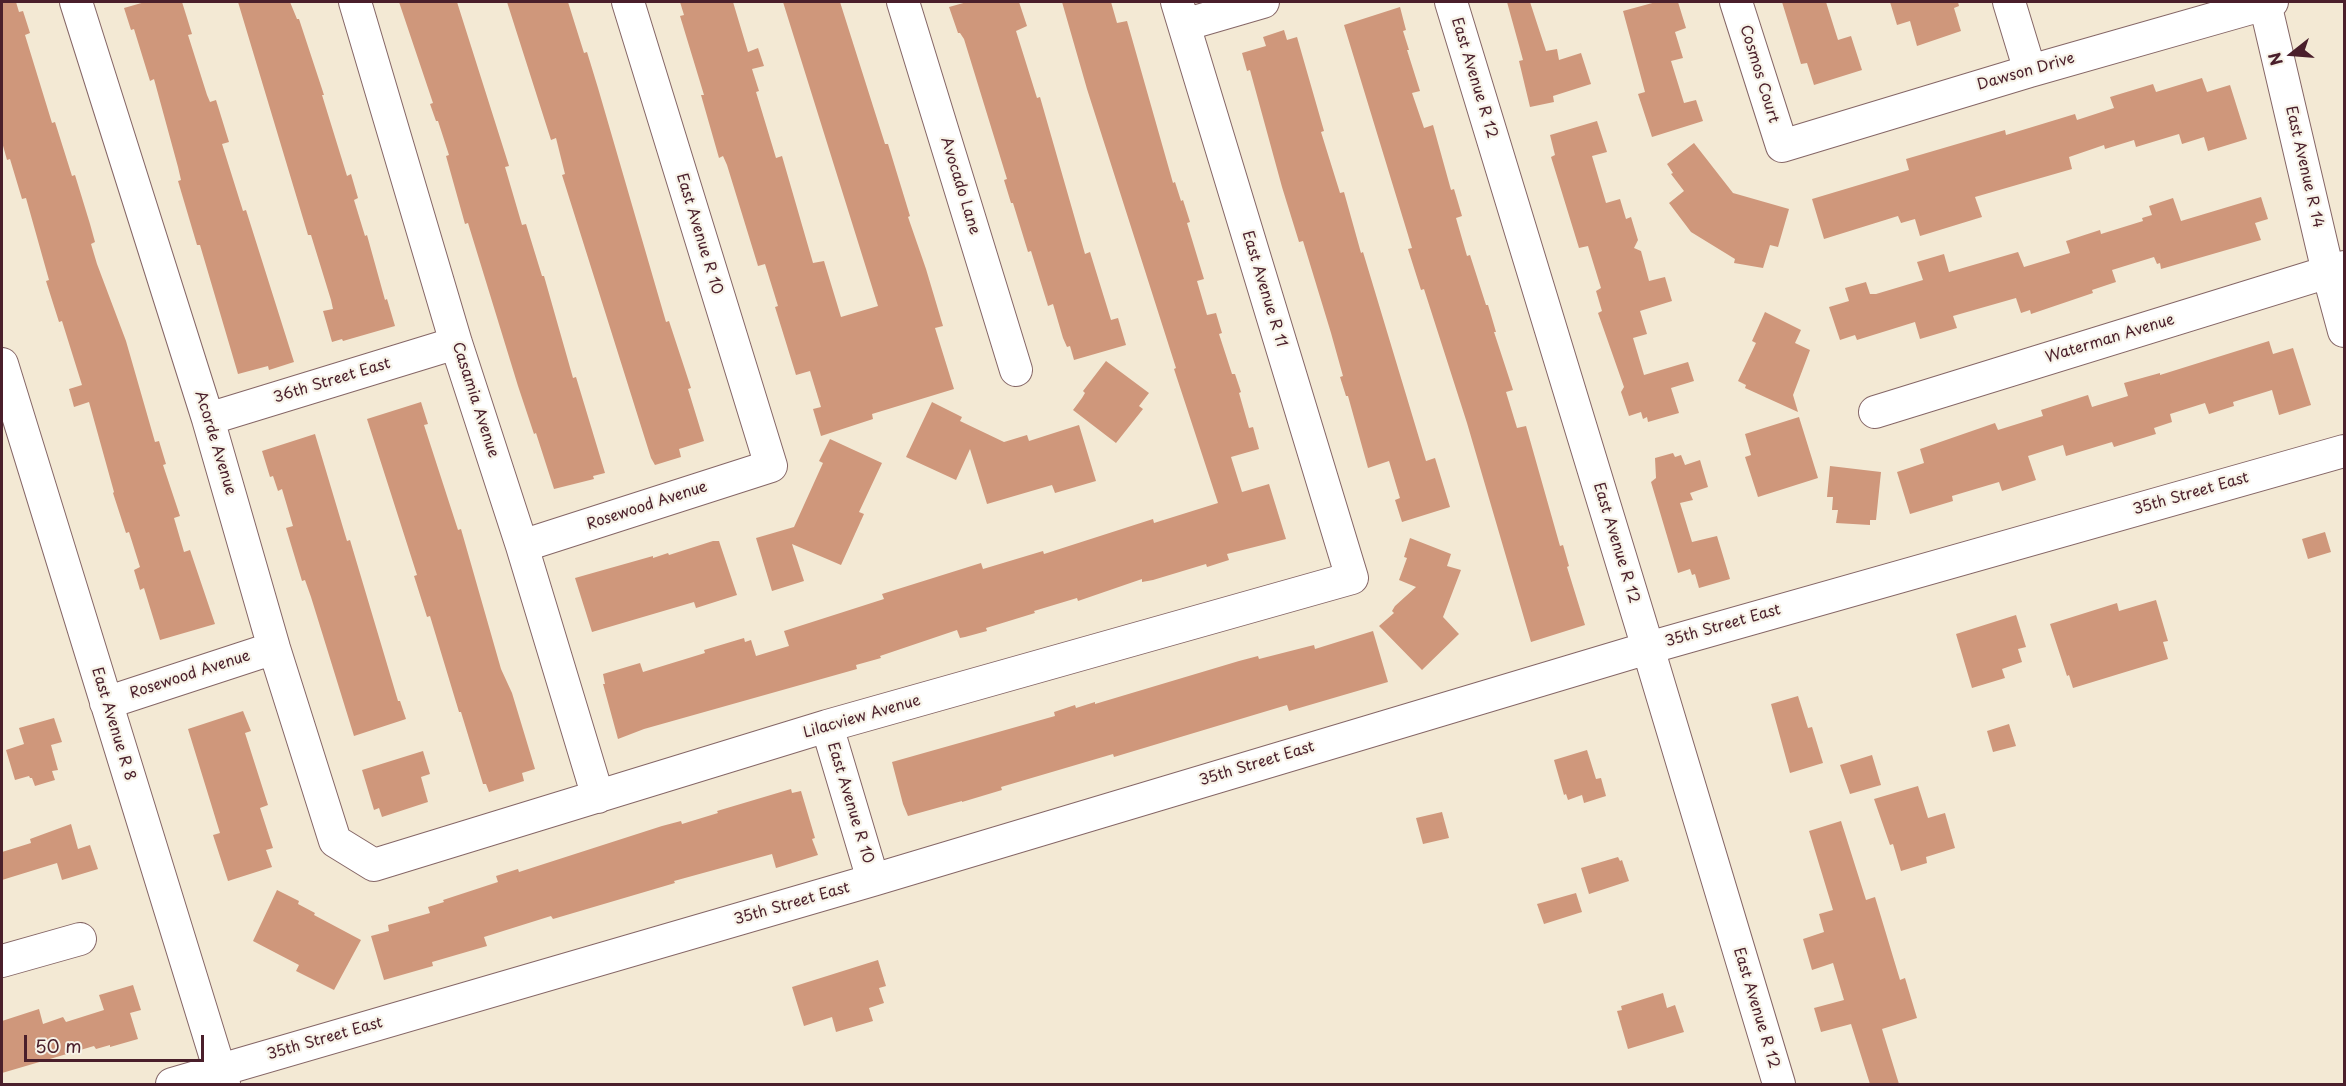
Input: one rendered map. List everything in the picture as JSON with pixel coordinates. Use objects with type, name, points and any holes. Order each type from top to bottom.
[{"type":"street","name":"Acorde Avenue","points":[[76,2],[208,419],[274,648],[335,842],[374,865]]},
{"type":"street","name":"Casamia Avenue","points":[[355,2],[456,344],[522,546],[598,797]]},
{"type":"street","name":"East Avenue R 10","points":[[628,2],[771,466]]},
{"type":"street","name":"Avocado Lane","points":[[903,2],[1016,370]]},
{"type":"street","points":[[1180,13],[1263,2]]},
{"type":"street","name":"East Avenue R 12","points":[[1451,2],[1779,1084]]},
{"type":"street","name":"Cosmos Court","points":[[1737,2],[1782,146]]},
{"type":"street","points":[[2009,2],[2030,71]]},
{"type":"street","name":"Dawson Drive","points":[[1782,146],[2269,2]]},
{"type":"street","name":"East Avenue R 14","points":[[2269,2],[2336,269],[2344,331]]},
{"type":"street","name":"East Avenue R 11","points":[[1180,13],[1352,578]]},
{"type":"street","name":"Waterman Avenue","points":[[1875,412],[2336,269]]},
{"type":"street","name":"36th Street East","points":[[208,419],[456,344]]},
{"type":"street","name":"East Avenue R 8","points":[[2,364],[222,1077]]},
{"type":"street","name":"35th Street East","points":[[172,1084],[222,1077],[1648,648],[2344,451]]},
{"type":"street","name":"Rosewood Avenue","points":[[522,546],[771,466]]},
{"type":"street","name":"Lilacview Avenue","points":[[374,865],[828,726],[1352,578]]},
{"type":"street","name":"Rosewood Avenue","points":[[106,703],[274,648]]},
{"type":"street","name":"East Avenue R 10","points":[[828,726],[873,880]]},
{"type":"street","points":[[2,961],[80,939]]},
{"type":"building","points":[[2,2],[16,2],[19,12],[23,11],[30,33],[25,35],[52,123],[55,122],[72,176],[75,175],[95,242],[91,244],[97,264],[126,341],[155,442],[159,441],[166,464],[163,465],[180,516],[174,518],[184,552],[190,550],[215,624],[160,640],[144,588],[140,590],[134,570],[140,567],[113,493],[89,402],[74,407],[69,389],[82,385],[62,321],[59,322],[46,281],[49,280],[26,198],[22,199],[10,159],[7,160],[2,142]]},
{"type":"building","points":[[145,2],[182,2],[192,34],[188,35],[210,102],[216,100],[229,142],[222,144],[243,211],[246,210],[294,362],[269,370],[268,366],[238,374],[200,245],[197,245],[178,181],[181,180],[178,167],[154,79],[150,81],[134,29],[131,30],[124,8]]},
{"type":"building","points":[[238,2],[290,2],[299,19],[347,176],[351,174],[358,198],[354,200],[395,326],[332,342],[323,311],[333,309],[331,300],[311,235],[308,235]]},
{"type":"building","points":[[399,2],[457,2],[509,166],[505,167],[522,225],[526,224],[542,276],[544,276],[573,378],[576,377],[605,473],[593,476],[594,479],[554,489],[518,386],[468,223],[465,224],[446,156],[449,155],[430,104],[433,103]]},
{"type":"building","points":[[507,2],[568,2],[584,53],[587,52],[666,322],[669,321],[691,388],[688,389],[704,441],[679,449],[681,457],[655,465],[651,458],[562,175],[565,174],[556,138],[551,140]]},
{"type":"building","points":[[680,2],[733,2],[748,52],[758,48],[764,66],[752,69],[759,91],[756,92],[776,158],[782,156],[813,263],[824,261],[841,317],[878,306],[783,2],[840,2],[885,144],[888,144],[910,216],[908,217],[943,326],[935,328],[954,389],[872,414],[873,419],[821,436],[813,409],[821,407],[810,371],[796,375],[775,307],[778,306],[765,264],[758,266],[727,165],[723,156],[719,158],[701,95],[704,95],[680,16],[684,15]]},
{"type":"building","points":[[967,2],[1019,2],[1027,26],[1016,31],[1037,98],[1040,97],[1085,254],[1090,252],[1111,320],[1118,318],[1126,345],[1074,360],[1070,346],[1067,347],[1053,304],[1048,306],[1031,251],[1028,252],[1004,180],[1007,179],[964,39],[958,33],[949,7]]},
{"type":"building","points":[[1062,2],[1111,2],[1117,23],[1127,21],[1173,183],[1175,182],[1181,201],[1183,200],[1190,222],[1187,223],[1204,279],[1197,281],[1207,315],[1216,313],[1222,333],[1219,334],[1232,374],[1235,374],[1241,392],[1239,393],[1249,428],[1253,427],[1259,449],[1231,457],[1242,492],[1269,484],[1286,539],[1227,554],[1229,560],[1207,567],[1206,564],[1153,580],[1142,582],[1142,579],[1078,601],[1077,598],[1034,611],[1035,613],[986,628],[987,631],[960,638],[957,630],[856,665],[857,669],[644,729],[618,739],[603,684],[605,684],[603,674],[640,663],[643,672],[744,638],[745,642],[751,640],[756,656],[789,646],[784,631],[884,599],[882,594],[981,563],[983,569],[1043,551],[1044,554],[1153,519],[1154,523],[1218,503],[1174,369],[1176,368],[1087,89]]},
{"type":"building","points":[[1507,2],[1530,2],[1546,51],[1557,49],[1559,60],[1581,53],[1591,84],[1553,96],[1554,102],[1530,107],[1519,61],[1523,60]]},
{"type":"building","points":[[1656,2],[1678,2],[1686,28],[1675,32],[1683,58],[1671,61],[1684,103],[1696,100],[1703,121],[1652,137],[1638,94],[1645,92],[1623,11]]},
{"type":"building","points":[[1782,2],[1826,2],[1838,40],[1851,36],[1862,70],[1814,85],[1807,63],[1801,64]]},
{"type":"building","points":[[1890,2],[1958,2],[1959,6],[1954,8],[1961,31],[1917,46],[1910,21],[1897,25]]},
{"type":"building","points":[[1400,7],[1406,30],[1403,31],[1409,50],[1407,50],[1420,91],[1412,93],[1424,128],[1433,125],[1451,190],[1454,189],[1462,216],[1456,218],[1467,256],[1470,255],[1486,305],[1488,305],[1496,332],[1494,332],[1513,390],[1506,392],[1517,428],[1526,426],[1585,625],[1531,642],[1467,423],[1424,289],[1421,290],[1408,249],[1412,248],[1344,25]]},
{"type":"building","points":[[1284,30],[1287,40],[1297,37],[1324,131],[1321,132],[1340,193],[1344,192],[1426,461],[1435,458],[1450,507],[1402,522],[1395,500],[1400,498],[1389,461],[1368,468],[1348,396],[1346,396],[1340,377],[1343,376],[1331,333],[1303,241],[1299,242],[1250,70],[1247,71],[1242,53],[1266,46],[1263,37]]},
{"type":"building","points":[[2202,78],[2207,92],[2230,85],[2247,139],[2208,151],[2204,137],[2182,144],[2179,134],[2136,147],[2134,140],[2105,149],[2104,145],[2069,157],[2072,169],[1975,197],[1982,217],[1920,236],[1915,219],[1901,223],[1898,216],[1824,239],[1812,199],[1909,170],[1906,159],[2005,130],[2006,135],[2075,114],[2077,120],[2114,108],[2110,97],[2153,84],[2156,92]]},
{"type":"building","points":[[1597,121],[1607,152],[1592,156],[1606,203],[1620,199],[1626,219],[1631,217],[1638,240],[1634,248],[1641,251],[1649,281],[1665,277],[1672,301],[1640,311],[1647,334],[1633,338],[1644,375],[1688,362],[1694,381],[1671,388],[1679,413],[1648,422],[1647,417],[1643,419],[1641,412],[1629,416],[1621,392],[1624,387],[1598,313],[1602,311],[1596,291],[1601,288],[1588,246],[1579,248],[1551,157],[1555,155],[1550,135]]},
{"type":"building","points":[[1694,143],[1733,193],[1789,209],[1778,247],[1770,245],[1763,268],[1734,263],[1735,259],[1691,232],[1669,203],[1684,191],[1671,174],[1673,173],[1667,164]]},
{"type":"building","points":[[2261,197],[2268,219],[2255,223],[2261,240],[2161,269],[2160,263],[2157,264],[2154,257],[2112,270],[2116,282],[2092,290],[2093,293],[2031,314],[2030,310],[2021,313],[2016,298],[1953,316],[1957,328],[1920,339],[1915,322],[1857,340],[1855,335],[1840,340],[1829,307],[1849,301],[1845,288],[1866,282],[1870,294],[1876,294],[1923,280],[1917,262],[1944,254],[1949,272],[2018,252],[2024,267],[2070,253],[2066,241],[2100,230],[2101,234],[2143,221],[2142,218],[2152,215],[2149,206],[2173,198],[2181,221]]},
{"type":"building","points":[[1765,312],[1801,330],[1795,343],[1810,350],[1793,395],[1798,412],[1745,388],[1746,385],[1738,381],[1756,343],[1752,341]]},
{"type":"building","points":[[2269,341],[2273,354],[2293,348],[2311,405],[2279,415],[2272,390],[2233,402],[2234,406],[2209,414],[2205,403],[2170,414],[2172,422],[2154,428],[2156,434],[2114,447],[2112,442],[2066,456],[2063,445],[2028,456],[2036,480],[2002,491],[1999,482],[1952,496],[1953,501],[1910,514],[1897,472],[1924,463],[1920,449],[1995,423],[1998,430],[2043,416],[2041,410],[2088,395],[2092,407],[2128,396],[2124,383],[2160,373],[2160,375]]},
{"type":"building","points":[[1106,361],[1149,393],[1139,406],[1143,409],[1116,443],[1073,410],[1085,393],[1083,391]]},
{"type":"building","points":[[421,402],[428,424],[424,425],[458,530],[461,529],[501,669],[512,693],[535,769],[522,773],[524,781],[489,792],[486,784],[483,784],[430,616],[427,617],[414,576],[417,575],[367,419]]},
{"type":"building","points":[[932,402],[962,417],[960,421],[1004,442],[1027,435],[1029,441],[1079,425],[1096,481],[1055,493],[1052,485],[987,504],[970,449],[956,480],[906,457]]},
{"type":"building","points":[[1799,417],[1818,478],[1758,497],[1745,457],[1751,455],[1745,434]]},
{"type":"building","points":[[315,434],[347,541],[350,540],[398,701],[400,701],[406,719],[354,736],[311,597],[305,580],[302,581],[286,528],[293,526],[282,489],[278,491],[273,476],[270,477],[262,451]]},
{"type":"building","points":[[830,439],[882,463],[859,512],[864,514],[841,565],[792,544],[804,581],[772,591],[756,538],[794,527],[823,463],[819,461]]},
{"type":"building","points":[[1673,453],[1675,457],[1681,455],[1685,465],[1700,460],[1708,487],[1690,493],[1693,500],[1680,503],[1692,542],[1717,536],[1730,579],[1699,588],[1695,574],[1692,575],[1690,569],[1678,573],[1651,482],[1656,478],[1655,458]]},
{"type":"building","points":[[1830,466],[1881,472],[1876,520],[1870,520],[1870,525],[1836,523],[1838,510],[1832,510],[1833,497],[1827,497]]},
{"type":"building","points":[[2325,532],[2331,552],[2308,559],[2302,539]]},
{"type":"building","points":[[1410,538],[1451,554],[1447,566],[1461,570],[1443,617],[1459,634],[1422,670],[1379,626],[1394,613],[1392,611],[1395,606],[1416,587],[1399,580],[1407,558],[1404,557]]},
{"type":"building","points":[[719,541],[737,595],[696,608],[694,602],[592,632],[575,578],[653,556],[653,558],[668,553],[669,555]]},
{"type":"building","points":[[2156,600],[2168,641],[2163,642],[2168,659],[2073,688],[2050,624],[2117,603],[2119,611]]},
{"type":"building","points":[[2016,615],[2026,647],[2018,649],[2022,662],[2002,669],[2005,678],[1972,688],[1956,634]]},
{"type":"building","points":[[1373,631],[1388,682],[1289,711],[1287,705],[1114,757],[1113,754],[1001,787],[1002,790],[908,816],[903,804],[892,762],[1055,716],[1054,712],[1075,705],[1076,708],[1095,702],[1095,704],[1258,656],[1259,659],[1314,645],[1315,649]]},
{"type":"building","points":[[1798,696],[1808,728],[1812,727],[1823,763],[1790,773],[1771,704]]},
{"type":"building","points":[[243,711],[251,731],[245,733],[268,805],[260,808],[273,848],[266,850],[272,867],[228,881],[213,835],[220,833],[188,729]]},
{"type":"building","points":[[54,718],[62,742],[51,745],[58,770],[52,771],[55,780],[35,786],[29,776],[15,780],[6,750],[24,744],[19,728]]},
{"type":"building","points":[[2009,724],[2016,746],[1993,752],[1987,731]]},
{"type":"building","points":[[1587,750],[1596,779],[1601,778],[1606,796],[1584,803],[1582,795],[1568,800],[1566,794],[1564,795],[1554,760]]},
{"type":"building","points":[[423,751],[430,774],[421,777],[428,802],[382,817],[379,808],[374,810],[362,770]]},
{"type":"building","points":[[1872,755],[1881,785],[1850,794],[1840,765]]},
{"type":"building","points":[[1918,786],[1928,818],[1945,813],[1955,848],[1926,857],[1927,863],[1901,871],[1893,844],[1890,845],[1874,799]]},
{"type":"building","points":[[791,789],[792,793],[801,791],[818,855],[776,868],[772,854],[674,881],[675,883],[553,919],[551,916],[484,937],[487,946],[432,962],[433,966],[384,980],[371,936],[389,931],[388,925],[430,913],[428,907],[444,902],[443,900],[498,882],[496,876],[518,869],[519,872],[662,826],[681,821],[682,824]]},
{"type":"building","points":[[1442,812],[1449,838],[1423,844],[1416,818]]},
{"type":"building","points":[[1841,821],[1866,900],[1875,897],[1900,980],[1905,978],[1917,1018],[1882,1029],[1899,1084],[1870,1084],[1851,1024],[1821,1032],[1814,1008],[1844,1000],[1833,963],[1812,970],[1803,939],[1824,932],[1819,914],[1833,910],[1809,831]]},
{"type":"building","points":[[71,824],[78,849],[90,845],[98,869],[62,880],[57,863],[2,880],[2,852],[31,843],[30,839]]},
{"type":"building","points":[[1618,857],[1620,861],[1622,860],[1629,881],[1589,894],[1581,868]]},
{"type":"building","points":[[277,890],[299,901],[298,904],[315,913],[314,915],[361,940],[334,990],[296,971],[299,965],[253,941]]},
{"type":"building","points":[[1576,893],[1582,912],[1544,924],[1537,904]]},
{"type":"building","points":[[878,960],[886,986],[879,988],[884,1003],[869,1008],[873,1021],[836,1032],[832,1017],[804,1026],[792,987]]},
{"type":"building","points":[[133,985],[141,1010],[130,1013],[138,1039],[110,1047],[110,1045],[96,1049],[94,1046],[2,1073],[2,1021],[39,1009],[43,1024],[63,1017],[66,1022],[104,1010],[99,995]]},
{"type":"building","points":[[1663,993],[1667,1008],[1675,1005],[1684,1032],[1628,1049],[1617,1011],[1622,1010],[1621,1006]]}]
